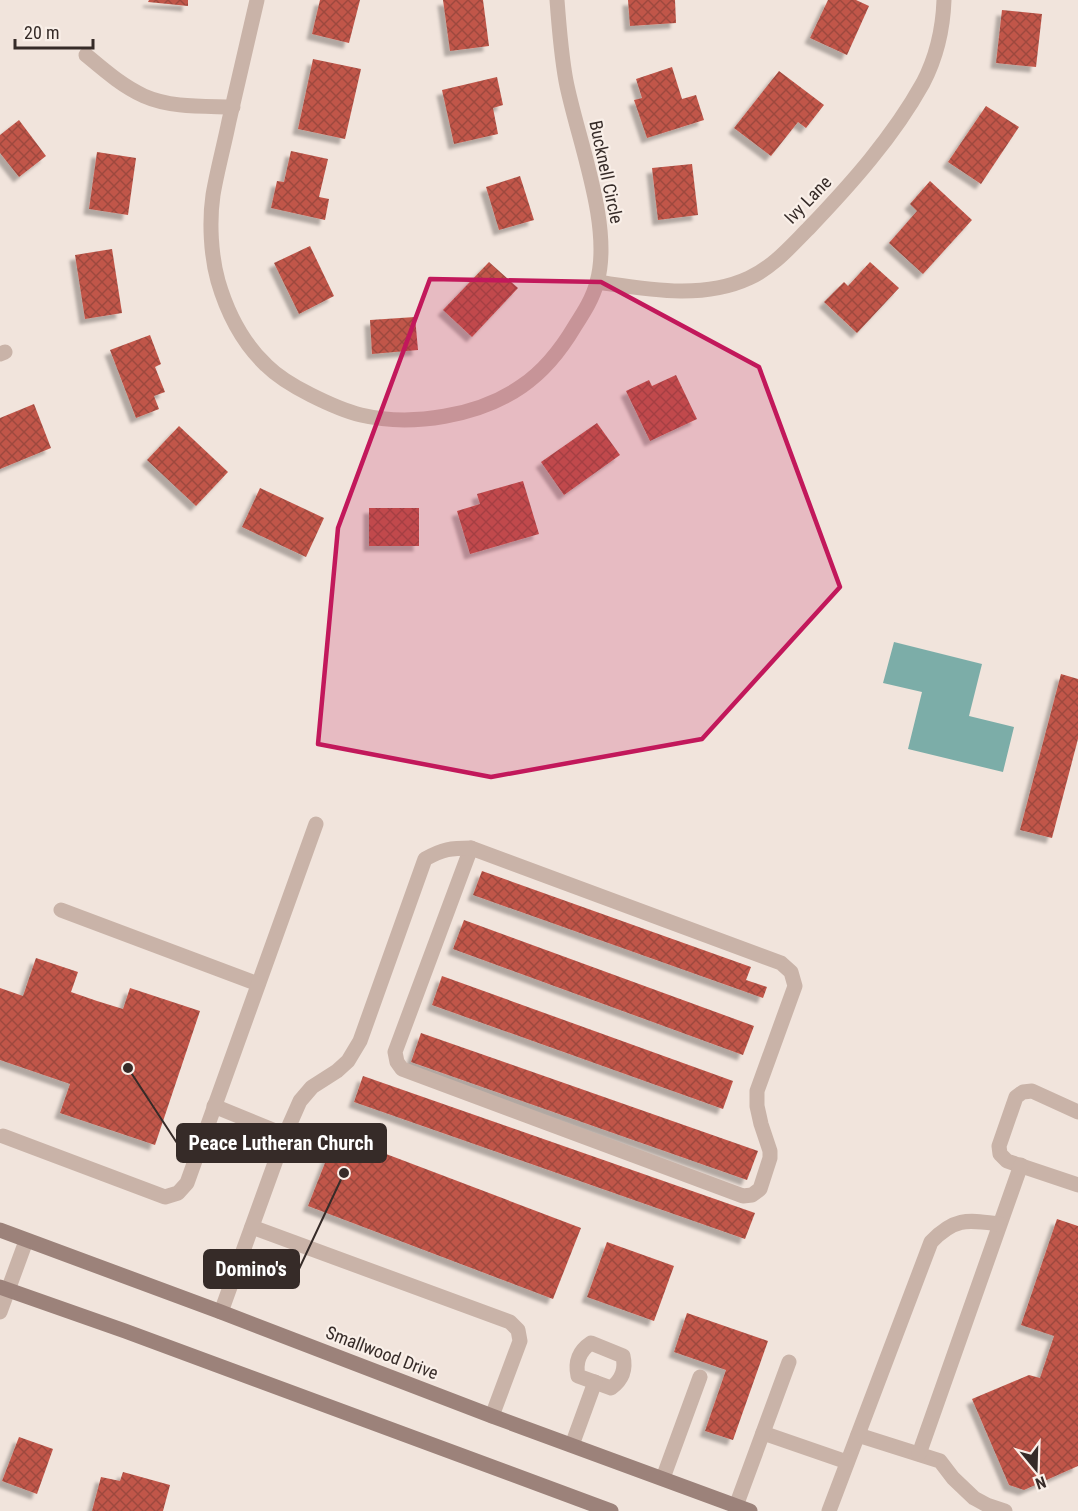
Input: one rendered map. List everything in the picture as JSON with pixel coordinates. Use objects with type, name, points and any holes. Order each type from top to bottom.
[{"type":"main road","name":"Smallwood Drive","points":[[0,1230],[743,1508]]},
{"type":"main road","points":[[4,1288],[611,1511]]},
{"type":"street","name":"Bucknell Circle","points":[[257,0],[213,197],[212,242],[218,279],[228,309],[245,340],[266,365],[288,384],[329,404],[360,415],[387,420],[469,412],[523,386],[545,367],[566,341],[587,306],[597,282],[602,249],[599,221],[566,79],[559,37],[557,0]]},
{"type":"street","name":"Ivy Lane","points":[[597,282],[651,290],[701,290],[728,286],[750,278],[770,266],[846,189],[894,129],[923,81],[932,60],[943,19],[944,0]]},
{"type":"street","points":[[86,55],[108,74],[145,96],[176,104],[233,107]]},
{"type":"street","points":[[3,1136],[165,1197],[178,1193],[187,1183],[316,824]]},
{"type":"street","points":[[220,1312],[285,1135],[300,1101],[312,1088],[348,1061],[360,1041],[425,859],[441,850],[471,848],[781,963],[791,972],[795,986],[757,1091],[757,1106],[770,1151],[760,1189],[752,1195],[742,1196],[402,1069],[397,1062],[395,1052],[471,848]]},
{"type":"street","points":[[61,910],[258,984]]},
{"type":"street","points":[[1078,1112],[1032,1091],[1023,1092],[1016,1097],[999,1146],[1000,1154],[1007,1161],[1078,1185]]},
{"type":"street","points":[[214,1106],[285,1135]]},
{"type":"street","points":[[919,1454],[1021,1166]]},
{"type":"street","points":[[829,1511],[931,1242],[942,1230],[956,1223],[974,1221],[999,1224]]},
{"type":"street","points":[[252,1227],[510,1322],[518,1330],[519,1341],[492,1416]]},
{"type":"street","points":[[0,1312],[4,1288],[26,1241]]},
{"type":"street","points":[[743,1508],[763,1432],[789,1362]]},
{"type":"street","points":[[663,1478],[700,1377]]},
{"type":"street","points":[[572,1444],[595,1382]]},
{"type":"street","points":[[763,1432],[847,1462]]},
{"type":"street","points":[[858,1435],[940,1461],[953,1478],[974,1498],[1005,1511]]},
{"type":"highlighted area","points":[[430,279],[601,282],[759,367],[840,587],[702,739],[491,777],[318,744],[338,528]]},
{"type":"water","points":[[894,642],[982,664],[969,716],[1014,727],[1003,772],[908,749],[922,692],[883,683]]},
{"type":"building","points":[[149,0],[188,0],[188,6],[148,2]]},
{"type":"building","points":[[320,0],[360,0],[349,43],[312,34]]},
{"type":"building","points":[[443,0],[483,0],[489,46],[450,51]]},
{"type":"building","points":[[628,0],[675,0],[676,23],[630,26]]},
{"type":"building","points":[[828,0],[856,0],[869,6],[847,55],[810,38]]},
{"type":"building","points":[[1002,10],[1042,14],[1036,67],[996,63]]},
{"type":"building","points":[[313,59],[361,69],[345,139],[298,129]]},
{"type":"building","points":[[672,67],[682,99],[696,95],[704,120],[647,138],[634,100],[642,98],[636,79]]},
{"type":"building","points":[[779,71],[824,105],[806,128],[798,122],[771,156],[734,128]]},
{"type":"building","points":[[497,77],[503,105],[493,108],[498,134],[454,144],[442,90]]},
{"type":"building","points":[[986,106],[1019,127],[981,184],[948,162]]},
{"type":"building","points":[[19,120],[46,156],[19,177],[0,153],[0,135]]},
{"type":"building","points":[[291,151],[328,159],[319,197],[329,199],[325,220],[271,208],[277,181],[284,182]]},
{"type":"building","points":[[97,152],[136,158],[128,215],[89,209]]},
{"type":"building","points":[[692,164],[698,215],[658,220],[652,168]]},
{"type":"building","points":[[520,176],[534,220],[499,230],[486,187]]},
{"type":"building","points":[[930,181],[972,220],[923,274],[889,243],[917,211],[910,204]]},
{"type":"building","points":[[310,246],[334,296],[299,314],[274,263]]},
{"type":"building","points":[[112,249],[122,313],[85,319],[75,255]]},
{"type":"building","points":[[489,262],[518,288],[472,337],[443,310]]},
{"type":"building","points":[[870,262],[899,288],[857,333],[824,302],[844,282],[848,286]]},
{"type":"building","points":[[415,317],[418,350],[372,354],[370,320]]},
{"type":"building","points":[[150,335],[161,364],[155,367],[165,392],[154,396],[159,409],[136,418],[110,350]]},
{"type":"building","points":[[676,375],[697,419],[650,441],[626,391],[649,380],[652,386]]},
{"type":"building","points":[[34,404],[51,448],[0,469],[0,418]]},
{"type":"building","points":[[597,423],[620,455],[564,495],[541,462]]},
{"type":"building","points":[[179,426],[228,472],[196,506],[147,460]]},
{"type":"building","points":[[523,481],[539,534],[470,554],[457,511],[480,504],[477,494]]},
{"type":"building","points":[[260,488],[324,518],[306,557],[242,527]]},
{"type":"building","points":[[369,508],[419,508],[419,546],[369,546]]},
{"type":"building","points":[[1061,674],[1078,679],[1078,739],[1052,838],[1020,830]]},
{"type":"building","points":[[482,871],[751,967],[746,980],[767,987],[763,998],[473,895]]},
{"type":"building","points":[[464,920],[754,1026],[743,1055],[453,949]]},
{"type":"building","points":[[36,958],[78,972],[71,992],[97,1001],[123,1009],[130,988],[200,1011],[155,1145],[60,1113],[70,1084],[0,1060],[0,988],[23,996]]},
{"type":"building","points":[[442,976],[733,1081],[723,1109],[432,1005]]},
{"type":"building","points":[[421,1033],[758,1151],[747,1180],[411,1062]]},
{"type":"building","points":[[363,1076],[755,1213],[745,1239],[354,1102]]},
{"type":"building","points":[[336,1135],[581,1228],[553,1299],[308,1206]]},
{"type":"building","points":[[1057,1219],[1078,1226],[1078,1466],[1024,1490],[1009,1485],[972,1399],[1029,1375],[1040,1378],[1054,1336],[1021,1325]]},
{"type":"building","points":[[607,1242],[674,1266],[654,1321],[587,1297]]},
{"type":"building","points":[[687,1313],[768,1341],[733,1440],[705,1431],[726,1370],[674,1352]]},
{"type":"building","points":[[19,1437],[53,1449],[37,1494],[2,1481]]},
{"type":"building","points":[[123,1472],[170,1485],[163,1511],[92,1511],[101,1477],[120,1481]]},
{"type":"place","name":"Peace Lutheran Church","points":[[128,1068]]},
{"type":"place","name":"Domino's","points":[[344,1173]]}]
